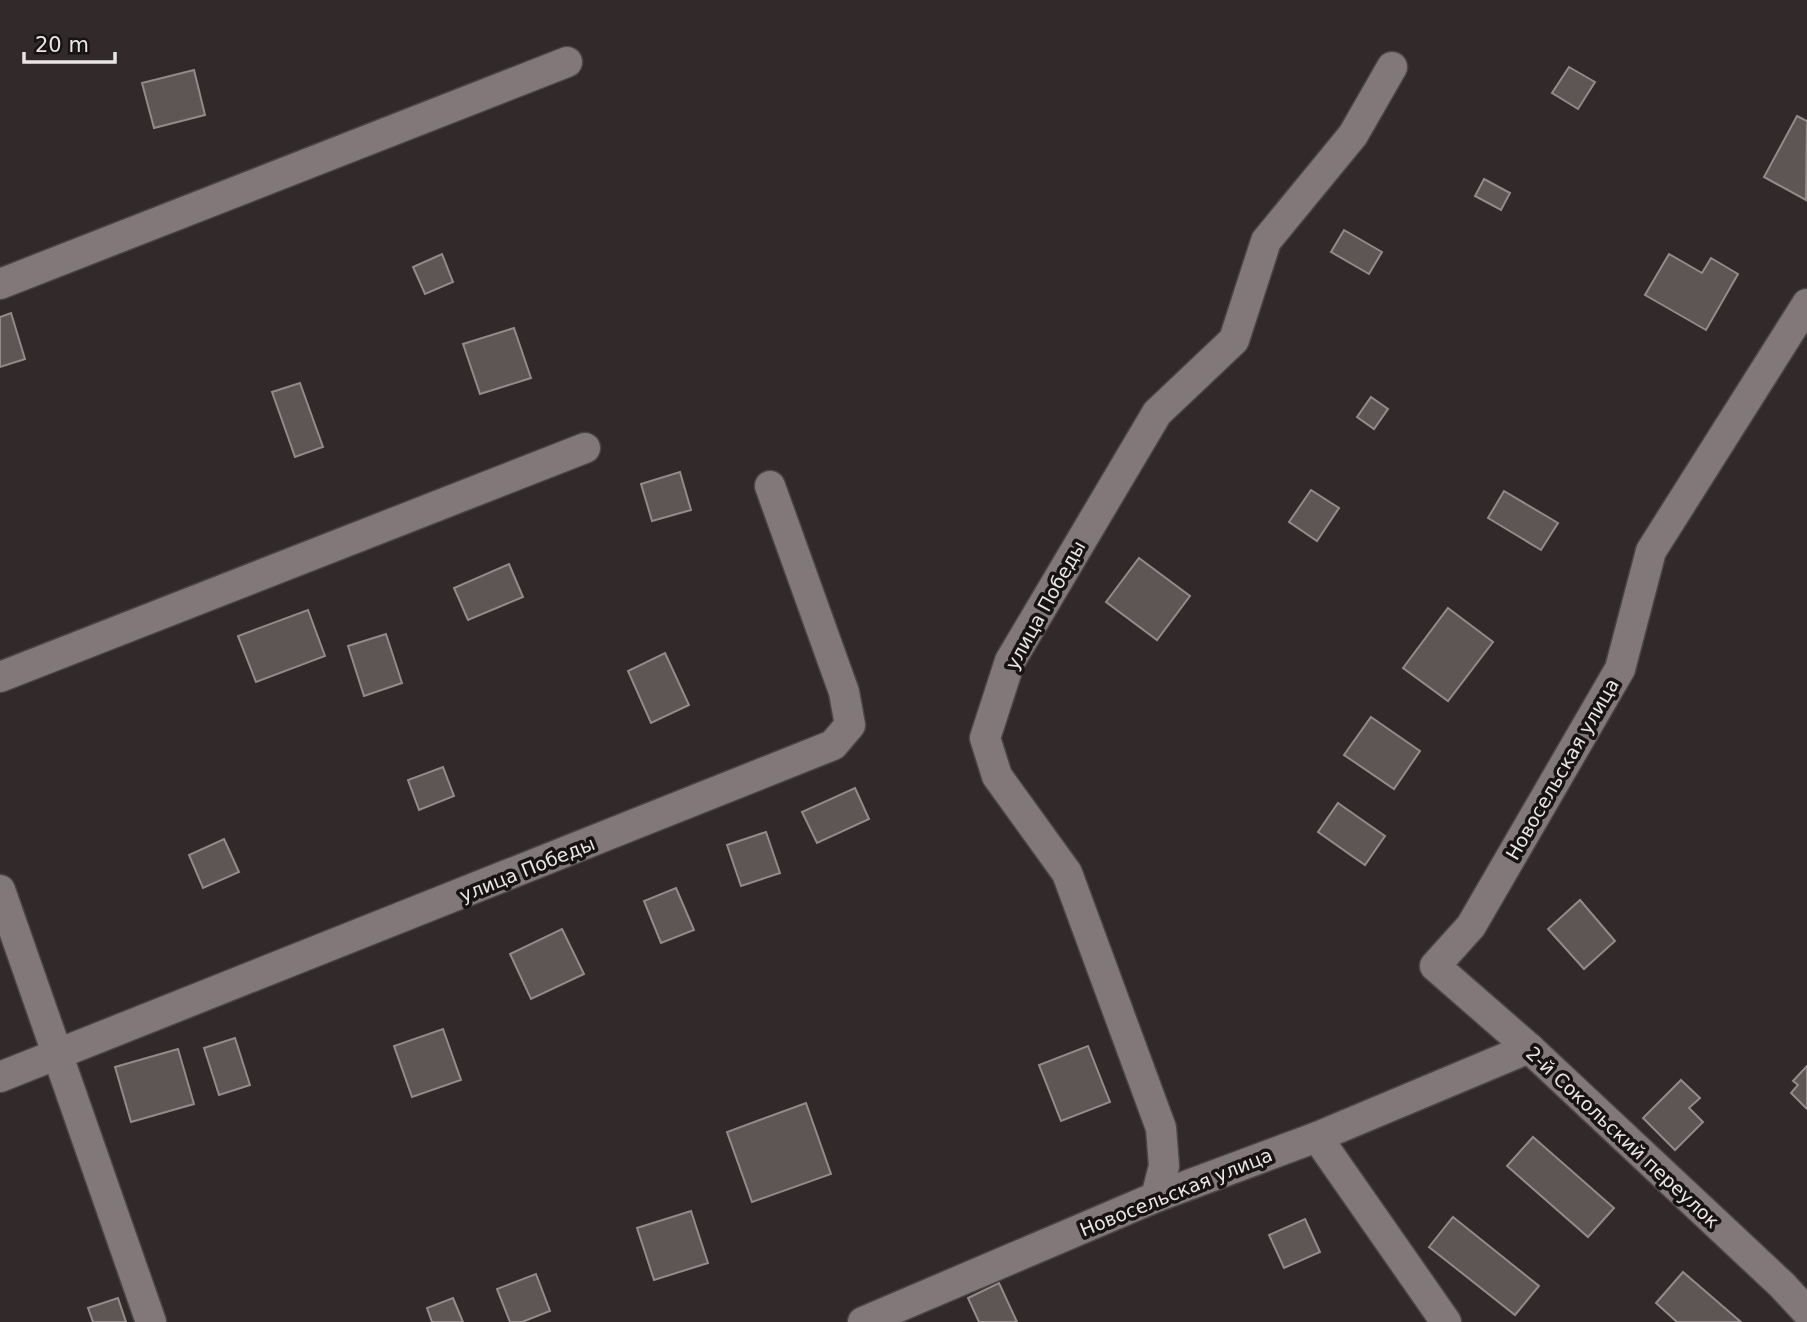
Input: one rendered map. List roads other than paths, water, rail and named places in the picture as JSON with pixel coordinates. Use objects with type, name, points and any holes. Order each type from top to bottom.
[{"type":"street","points":[[0,284],[567,62]]},
{"type":"street","name":"улица Победы","points":[[1156,1197],[1164,1166],[1161,1128],[1067,873],[997,776],[985,738],[1010,661],[1157,413],[1234,340],[1266,242],[1353,135],[1392,66]]},
{"type":"street","name":"Новосельская улица","points":[[1435,966],[1471,926],[1620,669],[1651,551],[1807,304]]},
{"type":"street","points":[[0,677],[585,448]]},
{"type":"street","name":"улица Победы","points":[[0,1077],[833,745],[850,724],[844,692],[770,486]]},
{"type":"street","points":[[0,890],[60,1055],[151,1322]]},
{"type":"street","name":"2-й Сокольский переулок","points":[[1435,966],[1529,1048],[1782,1285],[1807,1312]]},
{"type":"street","name":"Новосельская улица","points":[[863,1322],[1156,1197],[1317,1137],[1529,1048]]},
{"type":"street","points":[[1317,1137],[1446,1322]]}]
